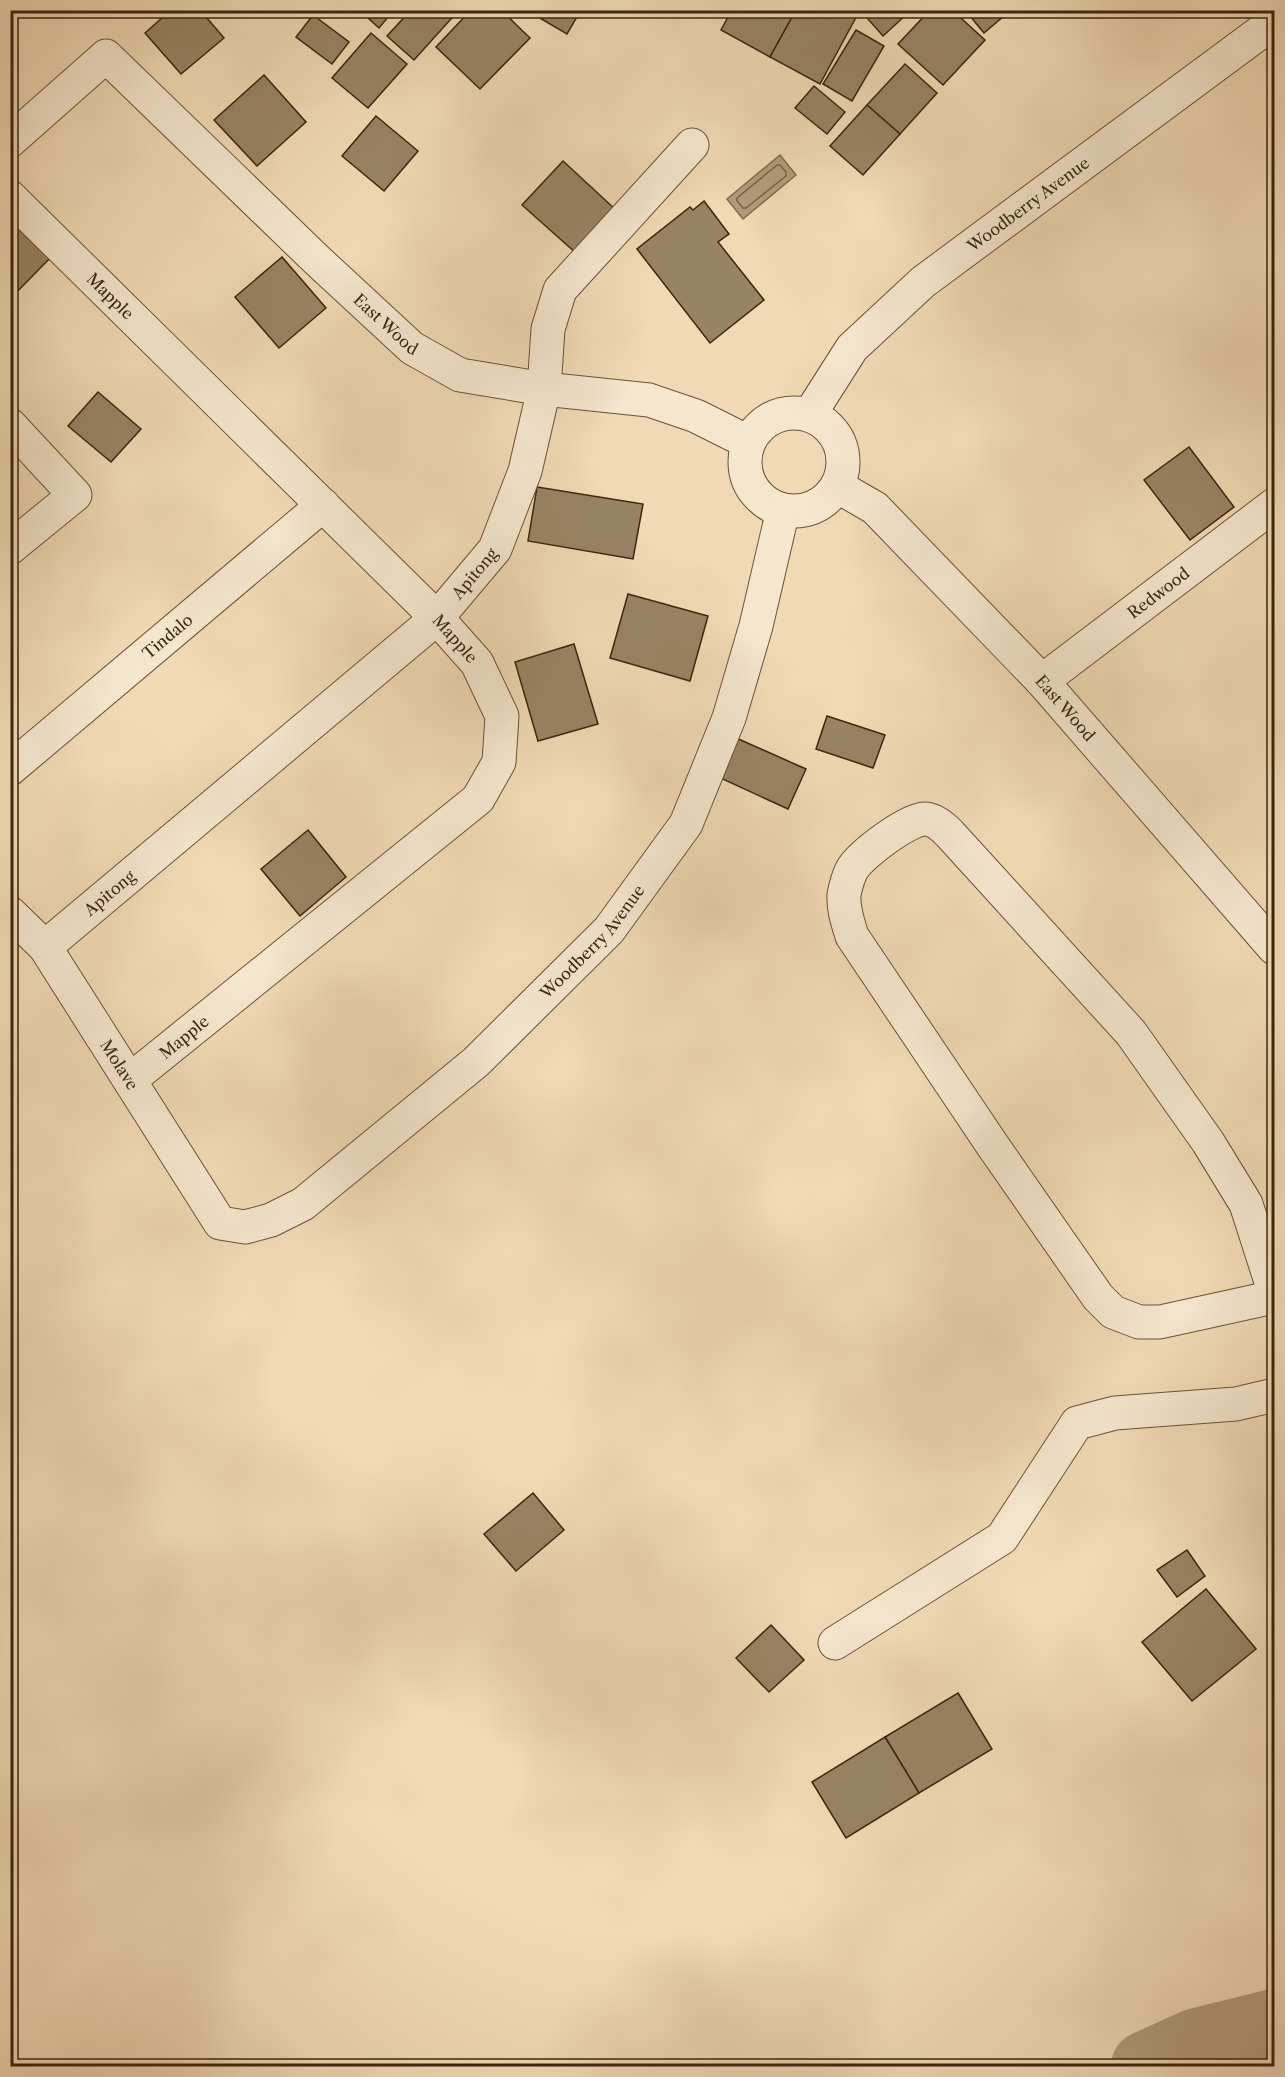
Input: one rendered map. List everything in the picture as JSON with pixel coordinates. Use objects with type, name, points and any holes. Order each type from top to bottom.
[{"type":"street","name":"Woodberry Avenue","points":[[810,414],[852,348],[923,282],[1275,22]]},
{"type":"street","name":"East Wood","points":[[10,141],[106,56],[318,261],[412,348],[460,375],[544,389],[649,400],[696,416],[748,442]]},
{"type":"street","name":"Apitong","points":[[45,947],[437,618],[495,549],[525,471],[544,389],[548,329],[560,290],[692,145]]},
{"type":"street","name":"Mapple","points":[[10,197],[437,618],[477,663],[502,716],[500,762],[478,799],[130,1080]]},
{"type":"street","points":[[785,413],[810,414],[828,426],[840,444],[844,465],[837,486],[823,501],[804,510],[783,510],[763,501],[750,484],[744,464],[748,442],[763,423],[785,413]]},
{"type":"street","points":[[10,425],[75,495],[10,548]]},
{"type":"street","name":"East Wood","points":[[837,486],[875,508],[1042,681],[1275,948]]},
{"type":"street","name":"Tindalo","points":[[10,769],[323,505]]},
{"type":"street","name":"Redwood","points":[[1042,681],[1275,505]]},
{"type":"street","name":"Woodberry Avenue","points":[[220,1223],[245,1227],[271,1220],[303,1204],[476,1062],[609,930],[686,824],[729,718],[756,627],[783,510]]},
{"type":"street","points":[[1275,1291],[1246,1204],[1208,1142],[1144,1052],[1123,1025],[941,825],[927,819],[916,821],[894,831],[852,869],[844,895],[845,913],[852,936],[1098,1297],[1113,1312],[1139,1322],[1160,1322],[1275,1297]]},
{"type":"street","name":"Molave","points":[[10,913],[45,947],[220,1223]]},
{"type":"street","points":[[835,1643],[1002,1538],[1077,1423],[1115,1413],[1236,1404],[1275,1395]]},
{"type":"water","points":[[780,155],[796,175],[743,219],[727,199]]},
{"type":"building","points":[[171,10],[200,10],[224,38],[181,74],[145,33]]},
{"type":"building","points":[[359,10],[394,10],[379,28]]},
{"type":"building","points":[[411,10],[459,10],[414,60],[387,36]]},
{"type":"building","points":[[471,10],[501,10],[530,38],[480,89],[436,47]]},
{"type":"building","points":[[526,10],[581,10],[567,34]]},
{"type":"building","points":[[732,10],[796,10],[770,57],[721,30]]},
{"type":"building","points":[[796,10],[860,10],[820,84],[770,57]]},
{"type":"building","points":[[860,10],[918,10],[911,17],[908,13],[883,36]]},
{"type":"building","points":[[930,10],[952,10],[985,40],[943,85],[898,44]]},
{"type":"building","points":[[965,10],[1011,10],[984,33]]},
{"type":"building","points":[[313,15],[349,42],[332,64],[296,37]]},
{"type":"building","points":[[856,30],[884,46],[852,101],[823,84]]},
{"type":"building","points":[[371,33],[407,64],[368,108],[332,78]]},
{"type":"building","points":[[905,64],[937,93],[900,134],[867,105]]},
{"type":"building","points":[[264,75],[306,122],[257,166],[214,120]]},
{"type":"building","points":[[814,86],[845,112],[827,134],[795,108]]},
{"type":"building","points":[[867,105],[900,134],[863,175],[830,146]]},
{"type":"building","points":[[376,116],[418,151],[384,191],[342,156]]},
{"type":"building","points":[[563,161],[617,211],[577,254],[522,205]]},
{"type":"building","points":[[704,201],[729,234],[718,242],[764,300],[710,343],[637,249],[690,207],[693,210]]},
{"type":"building","points":[[10,220],[50,258],[10,299]]},
{"type":"building","points":[[282,257],[326,308],[279,348],[235,297]]},
{"type":"building","points":[[98,392],[141,429],[111,462],[68,426]]},
{"type":"building","points":[[1189,447],[1234,507],[1190,540],[1144,480]]},
{"type":"building","points":[[537,487],[643,504],[633,559],[528,541]]},
{"type":"building","points":[[628,594],[708,616],[690,681],[610,658]]},
{"type":"building","points":[[574,644],[598,724],[538,741],[515,662]]},
{"type":"building","points":[[827,716],[885,735],[873,768],[816,749]]},
{"type":"building","points":[[734,737],[806,769],[788,809],[716,776]]},
{"type":"building","points":[[308,830],[346,877],[300,916],[261,869]]},
{"type":"building","points":[[533,1493],[564,1530],[516,1571],[484,1534]]},
{"type":"building","points":[[1187,1550],[1205,1576],[1177,1597],[1157,1570]]},
{"type":"building","points":[[1206,1589],[1256,1649],[1192,1701],[1142,1642]]},
{"type":"building","points":[[771,1625],[804,1660],[769,1692],[736,1658]]},
{"type":"building","points":[[958,1693],[992,1749],[919,1793],[885,1737]]},
{"type":"building","points":[[885,1737],[919,1793],[846,1838],[812,1782]]},
{"type":"waterway","points":[[1146,2066],[1197,2043],[1274,2024]]}]
